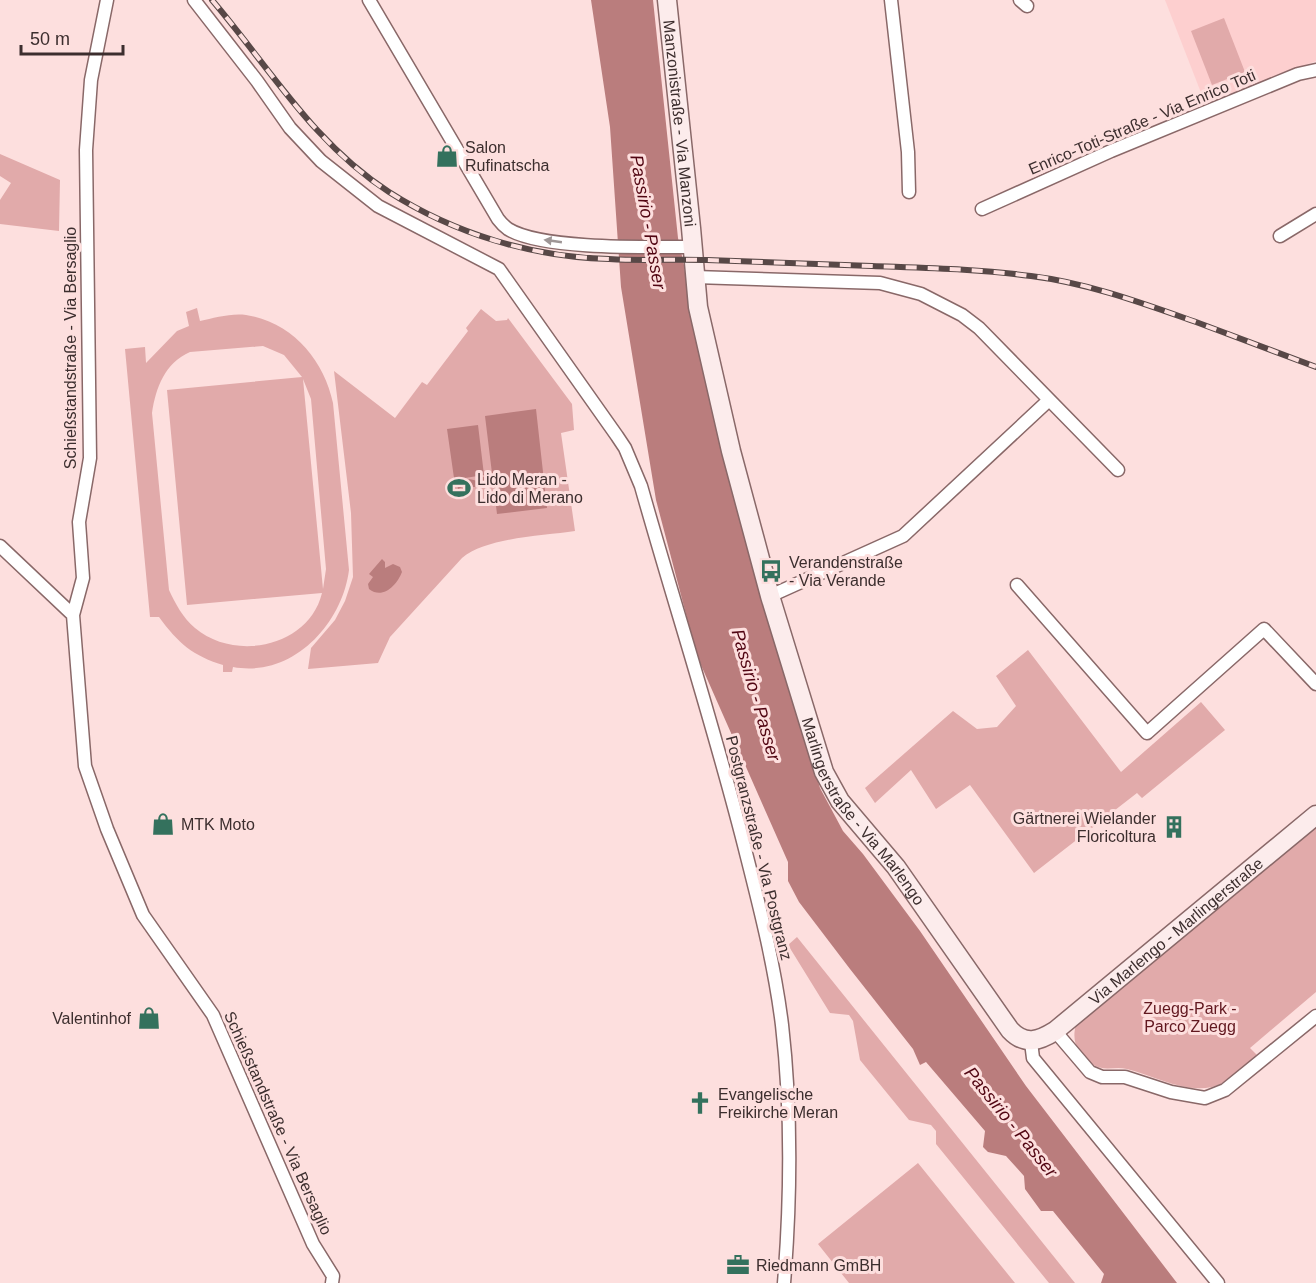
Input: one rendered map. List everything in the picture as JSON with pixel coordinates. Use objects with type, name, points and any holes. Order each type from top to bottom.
[{"type":"street","name":"Schießstandstraße - Via Bersaglio","points":[[107,0],[91,80],[86,150],[90,458],[79,522],[83,578],[73,615],[85,766],[107,829],[142,915],[213,1015],[313,1244],[332,1280]]},
{"type":"street","name":"Postgranzstraße - Via Postgranz","points":[[194,0],[290,128],[321,161],[378,206],[499,269],[625,448],[641,486],[729,787],[774,976],[782,1026],[791,1134],[784,1283]]},
{"type":"street","points":[[369,0],[498,219],[508,229],[536,238],[604,245],[688,247]]},
{"type":"street","name":"Manzonistraße - Via Manzoni","points":[[667,0],[688,247]]},
{"type":"street","points":[[891,0],[908,152],[909,192]]},
{"type":"street","name":"Enrico-Toti-Straße - Via Enrico Toti","points":[[982,209],[1111,151],[1298,74],[1316,70]]},
{"type":"street","points":[[1280,236],[1316,214]]},
{"type":"street","name":"Marlingerstraße - Via Marlengo","points":[[688,247],[695,276],[698,307],[731,451],[770,596],[824,772],[840,801],[896,867],[1010,1030],[1016,1036],[1031,1042]]},
{"type":"street","points":[[695,276],[880,283],[921,294],[962,315],[979,328],[1118,470]]},
{"type":"street","points":[[770,596],[903,536],[1049,400]]},
{"type":"street","points":[[0,546],[73,615]]},
{"type":"street","points":[[1017,585],[1147,733],[1264,629],[1316,684]]},
{"type":"street","name":"Via Marlengo - Marlingerstraße","points":[[1031,1042],[1038,1041],[1055,1031],[1316,815]]},
{"type":"street","points":[[1055,1031],[1090,1072],[1102,1077],[1125,1077],[1171,1092],[1205,1098],[1226,1090],[1316,1016]]},
{"type":"street","points":[[1031,1042],[1033,1058],[1218,1283]]},
{"type":"street","points":[[332,1280],[346,1283]]},
{"type":"shaded area","points":[[1165,0],[1316,0],[1316,61],[1205,103]]},
{"type":"green space","points":[[1224,18],[1245,72],[1212,85],[1191,31]]},
{"type":"green space","points":[[0,154],[60,180],[59,231],[0,224],[0,200],[11,183],[0,176]]},
{"type":"green space","points":[[197,308],[200,321],[223,316],[246,315],[278,326],[291,335],[314,358],[329,387],[333,403],[349,570],[336,610],[325,628],[294,656],[275,664],[255,668],[233,667],[232,672],[223,672],[223,665],[195,653],[173,634],[159,617],[150,617],[125,349],[145,347],[146,363],[177,331],[189,326],[186,312]],"holes":[[[263,346],[284,355],[302,377],[167,390],[187,605],[322,593],[314,611],[302,626],[287,637],[249,646],[230,644],[211,638],[195,628],[183,615],[169,590],[152,413],[163,377],[181,357],[190,352]],[[303,379],[311,399],[326,569],[323,589]]]},
{"type":"green space","name":"Lido Meran - Lido di Merano","points":[[481,309],[496,321],[508,318],[572,404],[574,430],[561,433],[575,531],[500,542],[473,551],[462,558],[390,637],[378,663],[308,669],[311,648],[335,620],[345,601],[353,577],[351,513],[334,371],[395,418],[422,382],[427,385],[468,331],[466,328]]},
{"type":"green space","points":[[1028,650],[1121,772],[1201,702],[1225,730],[1142,798],[1137,793],[1034,873],[970,785],[936,809],[911,770],[875,803],[865,788],[953,711],[977,729],[997,727],[1016,706],[996,676]]},
{"type":"green space","name":"Zuegg-Park - Parco Zuegg","points":[[1316,825],[1316,992],[1250,1048],[1257,1055],[1224,1082],[1212,1087],[1201,1088],[1180,1086],[1123,1068],[1100,1068],[1083,1056],[1075,1042],[1076,1025]]},
{"type":"green space","points":[[797,937],[1075,1283],[1049,1283],[936,1144],[936,1131],[931,1125],[909,1120],[860,1060],[853,1021],[849,1015],[830,1013],[788,945]]},
{"type":"green space","points":[[918,1163],[1015,1283],[849,1283],[818,1244]]},
{"type":"water","name":"Passirio - Passer","points":[[591,0],[653,0],[678,238],[692,320],[771,622],[820,788],[843,831],[863,854],[920,931],[1026,1086],[1177,1283],[1101,1283],[1104,1274],[1053,1211],[1041,1211],[1025,1189],[1024,1176],[1006,1156],[988,1152],[983,1147],[985,1131],[926,1062],[920,1065],[913,1049],[799,902],[788,881],[788,862],[697,656],[656,500],[621,287],[610,127]]},
{"type":"water","points":[[536,409],[547,508],[497,514],[485,416]]},
{"type":"water","points":[[478,425],[484,475],[465,478],[466,482],[469,479],[478,481],[478,478],[484,477],[485,484],[477,483],[475,487],[467,485],[458,489],[457,482],[463,482],[463,479],[454,478],[447,429]]},
{"type":"water","points":[[382,559],[385,562],[385,568],[393,564],[400,567],[402,572],[393,586],[379,593],[369,589],[368,584],[373,577],[369,574]]},
{"type":"railway","points":[[212,0],[294,103],[337,151],[389,192],[414,207],[467,231],[523,248],[580,257],[952,269],[1052,279],[1135,301],[1316,367]]},
{"type":"place","name":"Salon Rufinatscha","points":[[447,156]]},
{"type":"place","name":"Lido Meran - Lido di Merano","points":[[459,488]]},
{"type":"place","name":"Verandenstraße - Via Verande","points":[[771,571]]},
{"type":"place","name":"MTK Moto","points":[[163,824]]},
{"type":"place","name":"Gärtnerei Wielander Floricoltura","points":[[1174,827]]},
{"type":"place","name":"Valentinhof","points":[[149,1018]]},
{"type":"place","name":"Evangelische Freikirche Meran","points":[[700,1103]]},
{"type":"place","name":"Riedmann GmBH","points":[[738,1265]]}]
